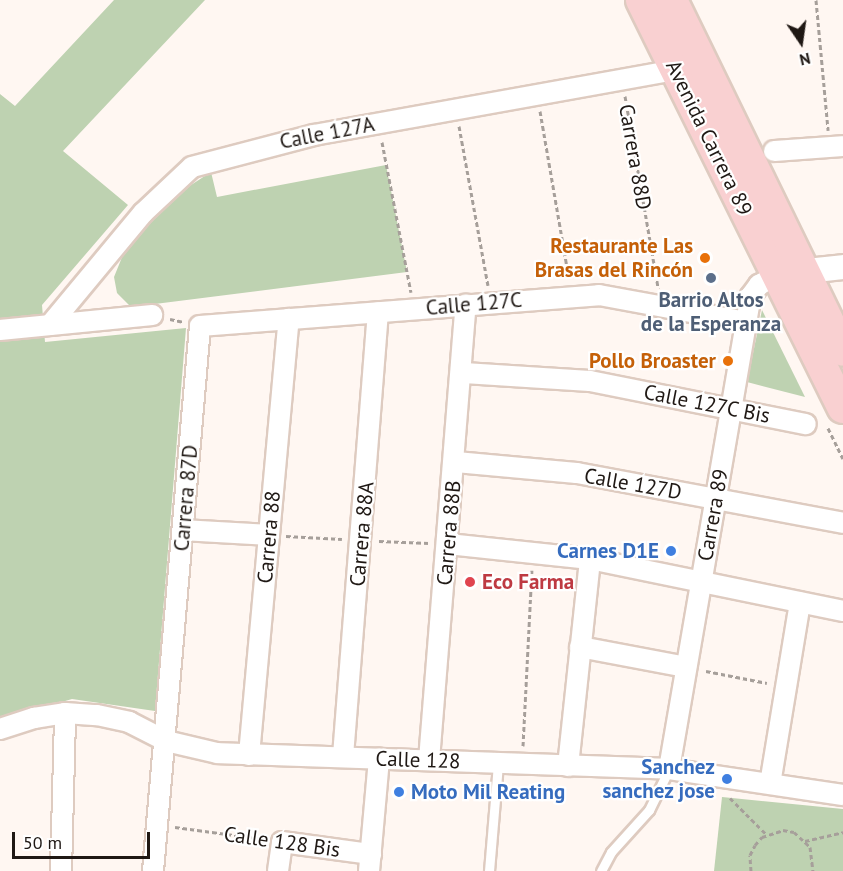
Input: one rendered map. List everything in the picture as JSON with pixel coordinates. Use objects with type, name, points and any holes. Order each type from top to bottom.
[{"type":"main road","name":"Avenida Carrera 89","points":[[641,0],[675,70],[790,273]]},
{"type":"main road","name":"Avenida Carrera 89","points":[[672,0],[790,273]]},
{"type":"main road","points":[[790,273],[843,350]]},
{"type":"main road","points":[[790,273],[843,408]]},
{"type":"street","name":"Calle 127A","points":[[50,325],[143,213],[192,166],[237,152],[378,123],[675,70]]},
{"type":"street","points":[[774,151],[836,146]]},
{"type":"street","points":[[790,273],[843,267]]},
{"type":"street","name":"Carrera 89","points":[[669,769],[746,322],[754,290],[790,273]]},
{"type":"street","name":"Calle 127C","points":[[200,326],[599,295],[746,322]]},
{"type":"street","name":"Carrera 88B","points":[[429,760],[464,373],[466,305]]},
{"type":"street","name":"Carrera 88A","points":[[342,756],[378,312]]},
{"type":"street","points":[[0,330],[152,315]]},
{"type":"street","name":"Carrera 88","points":[[249,755],[289,319]]},
{"type":"street","name":"Carrera 87D","points":[[153,871],[200,326]]},
{"type":"street","name":"Calle 127C Bis","points":[[464,373],[590,381],[806,424]]},
{"type":"street","name":"Calle 127D","points":[[456,462],[577,473],[843,523]]},
{"type":"street","points":[[183,530],[269,535]]},
{"type":"street","points":[[448,544],[590,559],[843,611]]},
{"type":"street","points":[[568,765],[590,559]]},
{"type":"street","points":[[770,784],[800,602]]},
{"type":"street","points":[[580,647],[686,667]]},
{"type":"street","points":[[61,871],[65,713]]},
{"type":"street","name":"Calle 128","points":[[0,729],[34,718],[65,713],[129,722],[166,741],[217,753],[669,769],[843,795]]},
{"type":"street","points":[[370,863],[379,758]]},
{"type":"street","points":[[278,871],[282,842]]},
{"type":"street","name":"Calle 128 Bis","points":[[282,842],[370,863]]},
{"type":"lane","points":[[489,871],[498,763]]},
{"type":"lane","points":[[601,871],[611,852],[649,810],[669,769]]},
{"type":"path","points":[[816,0],[836,146]]},
{"type":"path","name":"Carrera 88D","points":[[622,80],[661,305]]},
{"type":"path","points":[[537,95],[572,296]]},
{"type":"path","points":[[456,109],[491,303]]},
{"type":"path","points":[[378,123],[414,309]]},
{"type":"path","points":[[152,315],[200,326]]},
{"type":"path","points":[[522,764],[533,553]]},
{"type":"path","points":[[686,667],[786,686]]},
{"type":"path","points":[[706,775],[767,835]]},
{"type":"path","name":"Calle 128 Bis","points":[[158,824],[282,842]]},
{"type":"path","points":[[751,871],[750,855],[767,835],[783,830],[805,841],[814,856],[813,871]]},
{"type":"path","points":[[805,841],[843,832]]},
{"type":"green space","points":[[114,0],[205,0],[63,151],[128,205],[42,305],[45,342],[186,328],[155,711],[72,699],[0,720],[0,94],[15,106]]},
{"type":"green space","points":[[386,165],[407,272],[131,307],[117,293],[114,277],[127,245],[171,198],[211,172],[217,197]]},
{"type":"green space","points":[[762,310],[805,397],[747,382]]},
{"type":"green space","points":[[722,797],[843,809],[843,871],[714,871]]},
{"type":"place","name":"Restaurante Las Brasas del Rincón","points":[[705,258]]},
{"type":"place","name":"Barrio Altos de la Esperanza","points":[[711,278]]},
{"type":"place","name":"Pollo Broaster","points":[[728,361]]},
{"type":"place","name":"Carnes D1E","points":[[671,551]]},
{"type":"place","name":"Eco Farma","points":[[470,582]]},
{"type":"place","name":"Sanchez sanchez jose","points":[[727,779]]},
{"type":"place","name":"Moto Mil Reating","points":[[399,792]]}]
